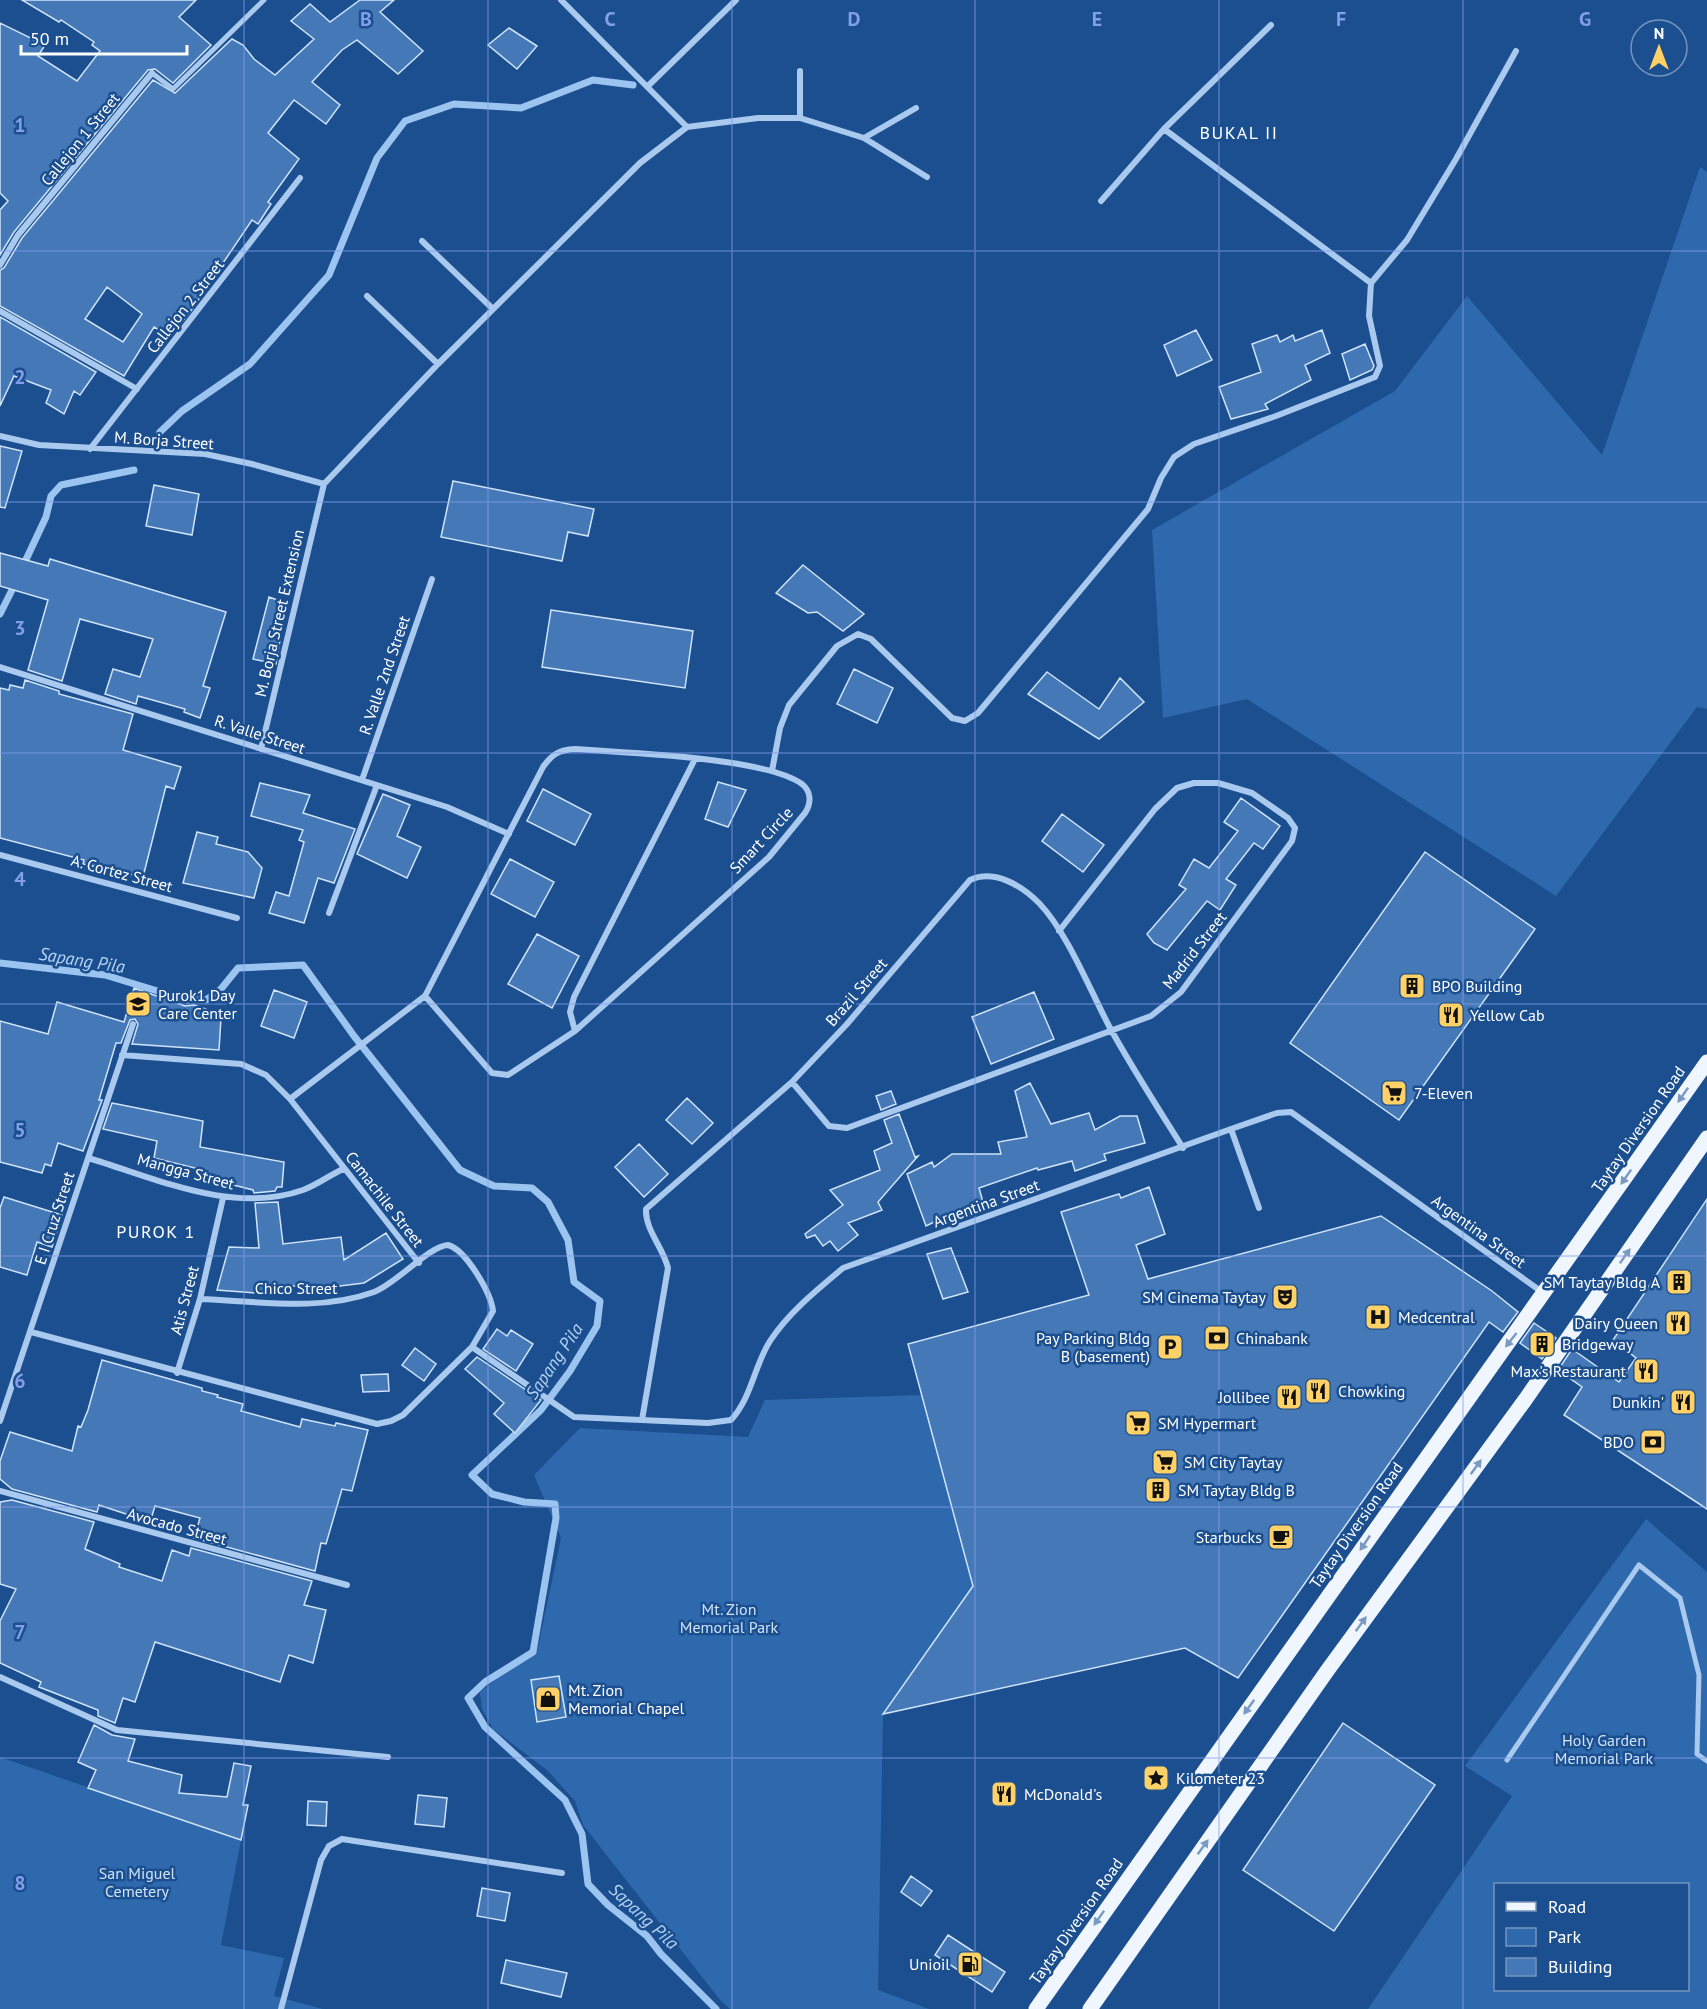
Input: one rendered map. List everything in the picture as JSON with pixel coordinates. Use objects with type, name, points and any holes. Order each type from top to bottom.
[{"type":"main road","name":"Taytay Diversion Road","points":[[1035,2009],[1707,1062]]},
{"type":"main road","points":[[1090,2009],[1333,1663],[1525,1400],[1707,1138]]},
{"type":"street","name":"Callejon 1 Street","points":[[0,265],[18,235],[152,73],[173,88],[189,70],[264,0]]},
{"type":"street","points":[[561,0],[687,126]]},
{"type":"street","points":[[648,86],[736,0]]},
{"type":"street","points":[[1101,201],[1164,129],[1271,25]]},
{"type":"street","points":[[772,771],[780,728],[789,705],[837,646],[858,634],[871,639],[952,718],[965,720],[978,713],[1148,509],[1161,478],[1174,457],[1194,444],[1276,416],[1375,377],[1380,366],[1369,316],[1371,283],[1407,240],[1456,159],[1516,51]]},
{"type":"street","points":[[800,71],[800,118]]},
{"type":"street","points":[[864,138],[916,108]]},
{"type":"street","points":[[324,484],[438,364],[640,163],[687,126],[758,118],[800,118],[864,138],[927,177]]},
{"type":"street","points":[[1164,129],[1371,283]]},
{"type":"street","name":"Callejon 2 Street","points":[[90,449],[300,178]]},
{"type":"street","points":[[422,241],[493,309]]},
{"type":"street","points":[[367,296],[438,364]]},
{"type":"street","points":[[0,311],[138,389]]},
{"type":"street","name":"M. Borja Street","points":[[0,436],[39,445],[205,454],[324,484]]},
{"type":"street","name":"M. Borja Street Extension","points":[[261,749],[324,484]]},
{"type":"street","name":"R. Valle 2nd Street","points":[[362,780],[432,579]]},
{"type":"street","name":"R. Valle Street","points":[[0,667],[447,807],[509,834]]},
{"type":"street","name":"Smart Circle","points":[[575,749],[695,759],[772,771],[806,789],[810,806],[769,857],[575,1031],[508,1075],[496,1075],[425,996],[543,767],[561,750],[575,749]]},
{"type":"street","points":[[575,1031],[570,1012],[574,997],[695,759]]},
{"type":"street","name":"Madrid Street","points":[[792,1082],[829,1126],[847,1128],[1151,1016],[1181,993],[1292,841],[1295,828],[1288,818],[1252,793],[1218,783],[1194,783],[1177,788],[1155,809],[1059,931]]},
{"type":"street","points":[[329,913],[376,785]]},
{"type":"street","name":"A. Cortez Street","points":[[0,855],[237,918]]},
{"type":"street","name":"Brazil Street","points":[[642,1420],[668,1268],[664,1255],[645,1221],[646,1209],[792,1082],[847,1024],[970,880],[981,875],[995,876],[1009,882],[1039,903],[1059,931],[1111,1029],[1183,1148]]},
{"type":"street","points":[[290,1099],[425,996]]},
{"type":"street","name":"E I Cruz Street","points":[[0,1421],[133,1024]]},
{"type":"street","name":"Camachile Street","points":[[31,1332],[177,1373],[376,1424],[391,1421],[403,1415],[472,1347],[493,1311],[487,1289],[452,1246],[437,1248],[418,1263],[290,1099],[257,1069],[241,1064],[122,1056]]},
{"type":"street","name":"Argentina Street","points":[[472,1347],[538,1390],[558,1408],[574,1417],[708,1422],[731,1420],[743,1407],[770,1341],[811,1295],[843,1269],[1231,1129],[1277,1113],[1291,1112],[1544,1294]]},
{"type":"street","points":[[1231,1129],[1259,1208]]},
{"type":"street","name":"Mangga Street","points":[[88,1158],[223,1198],[250,1199],[303,1190],[344,1169]]},
{"type":"street","name":"Atis Street","points":[[177,1373],[200,1299],[223,1198]]},
{"type":"street","name":"Chico Street","points":[[200,1299],[308,1304],[345,1301],[377,1291],[418,1263]]},
{"type":"street","name":"Avocado Street","points":[[0,1491],[347,1585]]},
{"type":"street","points":[[1507,1760],[1639,1566],[1680,1598],[1699,1675],[1697,1754],[1707,1761]]},
{"type":"street","points":[[0,1677],[117,1730],[388,1757]]},
{"type":"street","points":[[281,2009],[321,1860],[329,1846],[342,1839],[562,1873]]},
{"type":"green space","points":[[1700,167],[1707,172],[1707,709],[1697,707],[1556,896],[1247,699],[1163,718],[1152,530],[1395,391],[1467,296],[1602,455]]},
{"type":"green space","name":"Mt. Zion Memorial Park","points":[[921,1395],[973,1586],[883,1714],[878,1990],[929,2009],[730,2009],[721,2001],[583,1825],[575,1801],[547,1770],[493,1729],[482,1709],[480,1692],[514,1665],[537,1652],[561,1538],[534,1475],[580,1428],[748,1437],[765,1400]]},
{"type":"green space","name":"Holy Garden Memorial Park","points":[[1646,1519],[1707,1572],[1707,2009],[1368,2009],[1512,1796],[1465,1766]]},
{"type":"green space","name":"San Miguel Cemetery","points":[[0,1757],[241,1840],[221,1945],[284,1958],[274,1996],[323,2009],[0,2009]]},
{"type":"building","points":[[22,0],[196,0],[179,17],[211,45],[173,83],[155,69],[148,70],[14,232],[0,255],[0,210],[8,201],[0,193],[0,23],[45,45],[38,56],[77,81],[100,51],[92,45],[94,42],[61,20],[59,22]]},
{"type":"building","points":[[360,0],[394,0],[380,12],[423,51],[398,74],[357,40],[342,50],[312,82],[340,105],[326,124],[294,100],[268,133],[299,159],[268,202],[271,204],[258,224],[252,220],[190,312],[181,323],[172,316],[163,332],[154,327],[124,376],[0,306],[0,270],[4,268],[22,238],[153,80],[175,93],[232,39],[243,45],[254,59],[275,75],[314,39],[291,21],[310,4],[330,22]],"holes":[[[107,287],[142,314],[123,342],[85,319]]]},
{"type":"building","points":[[509,28],[537,46],[517,69],[488,45]]},
{"type":"building","points":[[0,317],[96,372],[80,395],[74,391],[64,414],[46,403],[51,390],[14,376],[0,406]]},
{"type":"building","points":[[1196,330],[1212,360],[1177,376],[1164,345]]},
{"type":"building","points":[[1322,330],[1330,353],[1305,365],[1311,380],[1265,404],[1268,409],[1231,419],[1219,387],[1261,372],[1252,344],[1277,335],[1280,342],[1293,335],[1295,341]]},
{"type":"building","points":[[1365,344],[1374,366],[1372,370],[1350,380],[1342,354]]},
{"type":"building","points":[[0,446],[22,451],[5,508],[0,507]]},
{"type":"building","points":[[453,481],[594,509],[588,536],[568,532],[562,561],[441,537]]},
{"type":"building","points":[[154,485],[199,494],[192,535],[146,526]]},
{"type":"building","points":[[0,553],[48,566],[50,559],[226,612],[203,686],[210,688],[200,718],[184,712],[185,709],[138,696],[136,704],[105,694],[113,669],[140,677],[153,639],[80,619],[62,681],[28,670],[48,600],[0,586]]},
{"type":"building","points":[[803,565],[864,614],[843,631],[817,612],[808,613],[776,593]]},
{"type":"building","points":[[269,597],[286,603],[276,664],[253,659]]},
{"type":"building","points":[[551,610],[693,631],[685,688],[542,667]]},
{"type":"building","points":[[854,669],[893,688],[877,723],[837,704]]},
{"type":"building","points":[[1047,672],[1099,709],[1120,678],[1144,702],[1099,739],[1028,694]]},
{"type":"building","points":[[25,680],[59,691],[59,694],[133,714],[123,750],[181,767],[174,789],[166,786],[143,877],[83,864],[84,860],[0,838],[0,688],[9,690],[10,685],[23,688]]},
{"type":"building","points":[[718,782],[746,790],[728,827],[705,819]]},
{"type":"building","points":[[260,783],[310,795],[303,813],[355,829],[334,883],[318,878],[304,923],[269,913],[276,892],[289,896],[304,842],[299,840],[303,830],[251,816]]},
{"type":"building","points":[[543,789],[591,814],[575,845],[527,821]]},
{"type":"building","points":[[383,794],[410,805],[397,836],[421,847],[407,878],[357,854]]},
{"type":"building","points":[[1241,798],[1280,826],[1263,849],[1254,843],[1226,879],[1236,885],[1220,910],[1207,901],[1167,950],[1154,943],[1147,934],[1186,889],[1179,885],[1194,859],[1209,868],[1238,831],[1224,822]]},
{"type":"building","points":[[1062,814],[1104,845],[1083,872],[1042,841]]},
{"type":"building","points":[[197,832],[218,837],[216,844],[248,852],[262,868],[254,898],[183,883]]},
{"type":"building","name":"BPO Building","points":[[1425,852],[1535,929],[1399,1120],[1290,1043]]},
{"type":"building","points":[[510,859],[554,882],[535,917],[491,894]]},
{"type":"building","points":[[537,934],[579,956],[552,1008],[508,984]]},
{"type":"building","points":[[134,988],[185,1006],[194,1005],[206,1009],[205,1017],[221,1018],[219,1050],[132,1044],[138,1024],[135,1019],[130,1020],[121,1043],[116,1043],[99,1100],[102,1100],[83,1151],[58,1143],[51,1166],[45,1164],[42,1173],[0,1162],[0,1021],[48,1034],[57,1002],[124,1022]]},
{"type":"building","points":[[274,990],[307,1002],[294,1038],[261,1026]]},
{"type":"building","points":[[1034,992],[1054,1039],[991,1064],[972,1017]]},
{"type":"building","points":[[1030,1083],[1051,1124],[1089,1113],[1095,1130],[1120,1116],[1137,1116],[1145,1143],[1104,1154],[1106,1160],[1075,1171],[1072,1161],[1038,1170],[1037,1168],[979,1188],[983,1202],[959,1210],[926,1226],[907,1174],[932,1162],[934,1167],[952,1154],[1001,1154],[998,1142],[1027,1137],[1015,1091]]},
{"type":"building","points":[[891,1091],[896,1104],[881,1110],[876,1096]]},
{"type":"building","points":[[687,1098],[713,1123],[692,1144],[666,1120]]},
{"type":"building","points":[[112,1103],[203,1121],[200,1147],[284,1162],[282,1187],[277,1187],[275,1191],[254,1193],[253,1190],[198,1176],[199,1169],[154,1158],[157,1141],[103,1129]]},
{"type":"building","points":[[899,1114],[915,1157],[918,1156],[878,1202],[882,1210],[848,1223],[858,1235],[838,1251],[830,1241],[823,1246],[815,1235],[807,1238],[805,1234],[843,1205],[830,1190],[880,1170],[874,1151],[892,1143],[884,1120]]},
{"type":"building","points":[[639,1144],[668,1174],[644,1197],[615,1167]]},
{"type":"building","name":"SM City Taytay","points":[[1149,1187],[1165,1234],[1136,1245],[1148,1279],[1381,1216],[1492,1291],[1518,1312],[1503,1332],[1489,1322],[1238,1678],[1185,1648],[883,1714],[973,1586],[908,1344],[1089,1295],[1061,1212],[1119,1194],[1121,1198]]},
{"type":"building","points":[[4,1197],[62,1215],[52,1247],[37,1242],[27,1275],[0,1267],[0,1208]]},
{"type":"building","name":"SM Taytay Bldg A","points":[[1707,1199],[1707,1509],[1564,1415],[1582,1387],[1558,1370],[1572,1349],[1619,1382],[1636,1358],[1613,1340]]},
{"type":"building","points":[[278,1202],[283,1244],[341,1237],[344,1260],[386,1233],[403,1259],[364,1283],[316,1289],[316,1286],[268,1286],[268,1294],[217,1290],[229,1247],[259,1248],[255,1203]]},
{"type":"building","points":[[951,1248],[968,1292],[943,1299],[927,1254]]},
{"type":"building","points":[[1534,1323],[1556,1338],[1542,1359],[1520,1343]]},
{"type":"building","points":[[497,1329],[507,1336],[511,1330],[533,1344],[516,1371],[483,1349]]},
{"type":"building","points":[[415,1348],[436,1364],[424,1381],[402,1365]]},
{"type":"building","points":[[477,1357],[541,1400],[515,1433],[494,1414],[504,1403],[465,1369]]},
{"type":"building","points":[[102,1360],[202,1388],[202,1391],[218,1395],[217,1397],[243,1404],[241,1411],[300,1427],[302,1419],[368,1430],[352,1491],[342,1489],[326,1544],[321,1543],[315,1571],[194,1538],[200,1518],[155,1506],[150,1522],[99,1505],[97,1512],[12,1489],[0,1479],[0,1461],[10,1432],[72,1451],[78,1426],[81,1427],[88,1410]]},
{"type":"building","points":[[388,1374],[389,1391],[363,1392],[361,1375]]},
{"type":"building","points":[[12,1500],[94,1522],[85,1549],[120,1564],[119,1567],[162,1581],[172,1550],[189,1556],[191,1548],[312,1581],[304,1605],[326,1610],[313,1663],[289,1655],[280,1682],[155,1642],[135,1702],[123,1698],[115,1723],[98,1716],[98,1710],[39,1687],[41,1682],[0,1663],[0,1621],[16,1589],[0,1584],[0,1502]]},
{"type":"building","name":"Mt. Zion Memorial Chapel","points":[[559,1676],[566,1717],[537,1722],[531,1680]]},
{"type":"building","points":[[1343,1723],[1435,1785],[1334,1931],[1243,1870]]},
{"type":"building","points":[[94,1725],[112,1735],[135,1739],[128,1761],[182,1775],[179,1793],[227,1797],[234,1763],[251,1766],[243,1805],[248,1805],[241,1840],[88,1788],[96,1770],[78,1762]]},
{"type":"building","points":[[418,1795],[447,1798],[444,1827],[415,1824]]},
{"type":"building","points":[[308,1801],[327,1802],[326,1826],[307,1825]]},
{"type":"building","points":[[911,1876],[932,1891],[921,1906],[901,1892]]},
{"type":"building","points":[[482,1888],[510,1893],[505,1921],[477,1916]]},
{"type":"building","name":"Unioil","points":[[948,1935],[1005,1972],[992,1992],[935,1955]]},
{"type":"building","points":[[506,1960],[567,1973],[561,1997],[501,1983]]},
{"type":"waterway","points":[[160,432],[182,411],[250,364],[329,275],[377,158],[405,121],[454,104],[521,108],[593,80],[633,85]]},
{"type":"waterway","points":[[23,566],[46,517],[51,496],[61,485],[134,470]]},
{"type":"waterway","points":[[0,614],[16,582]]},
{"type":"waterway","name":"Sapang Pila","points":[[0,963],[105,975],[187,1000],[206,1000],[221,989],[238,968],[303,965],[354,1036],[460,1170],[494,1186],[532,1188],[548,1202],[568,1240],[574,1282],[600,1301],[597,1326],[570,1371],[541,1410],[472,1475],[492,1494],[524,1502],[555,1504],[556,1518],[533,1652],[485,1682],[468,1698],[485,1727],[565,1800],[582,1834],[588,1884],[608,1905],[647,1936],[661,1954],[716,2009]]},
{"type":"place","name":"BPO Building","points":[[1412,986]]},
{"type":"place","name":"Purok1 Day Care Center","points":[[138,1004]]},
{"type":"place","name":"Yellow Cab","points":[[1451,1015]]},
{"type":"place","name":"7-Eleven","points":[[1394,1093]]},
{"type":"place","name":"SM Taytay Bldg A","points":[[1679,1282]]},
{"type":"place","name":"SM Cinema Taytay","points":[[1285,1297]]},
{"type":"place","name":"Medcentral","points":[[1378,1317]]},
{"type":"place","name":"Dairy Queen","points":[[1678,1323]]},
{"type":"place","name":"Chinabank","points":[[1217,1338]]},
{"type":"place","name":"Bridgeway","points":[[1542,1344]]},
{"type":"place","name":"Pay Parking Bldg B (basement)","points":[[1170,1347]]},
{"type":"place","name":"Max's Restaurant","points":[[1646,1371]]},
{"type":"place","name":"Chowking","points":[[1318,1391]]},
{"type":"place","name":"Jollibee","points":[[1289,1397]]},
{"type":"place","name":"Dunkin'","points":[[1683,1402]]},
{"type":"place","name":"SM Hypermart","points":[[1138,1423]]},
{"type":"place","name":"BDO","points":[[1653,1442]]},
{"type":"place","name":"SM City Taytay","points":[[1165,1462]]},
{"type":"place","name":"SM Taytay Bldg B","points":[[1158,1490]]},
{"type":"place","name":"Starbucks","points":[[1281,1537]]},
{"type":"place","name":"Mt. Zion Memorial Chapel","points":[[548,1699]]},
{"type":"place","name":"Kilometer 23","points":[[1156,1778]]},
{"type":"place","name":"McDonald's","points":[[1004,1794]]},
{"type":"place","name":"Unioil","points":[[970,1964]]},
{"type":"district","name":"BUKAL II","points":[[1239,132]]},
{"type":"district","name":"PUROK 1","points":[[156,1231]]}]
